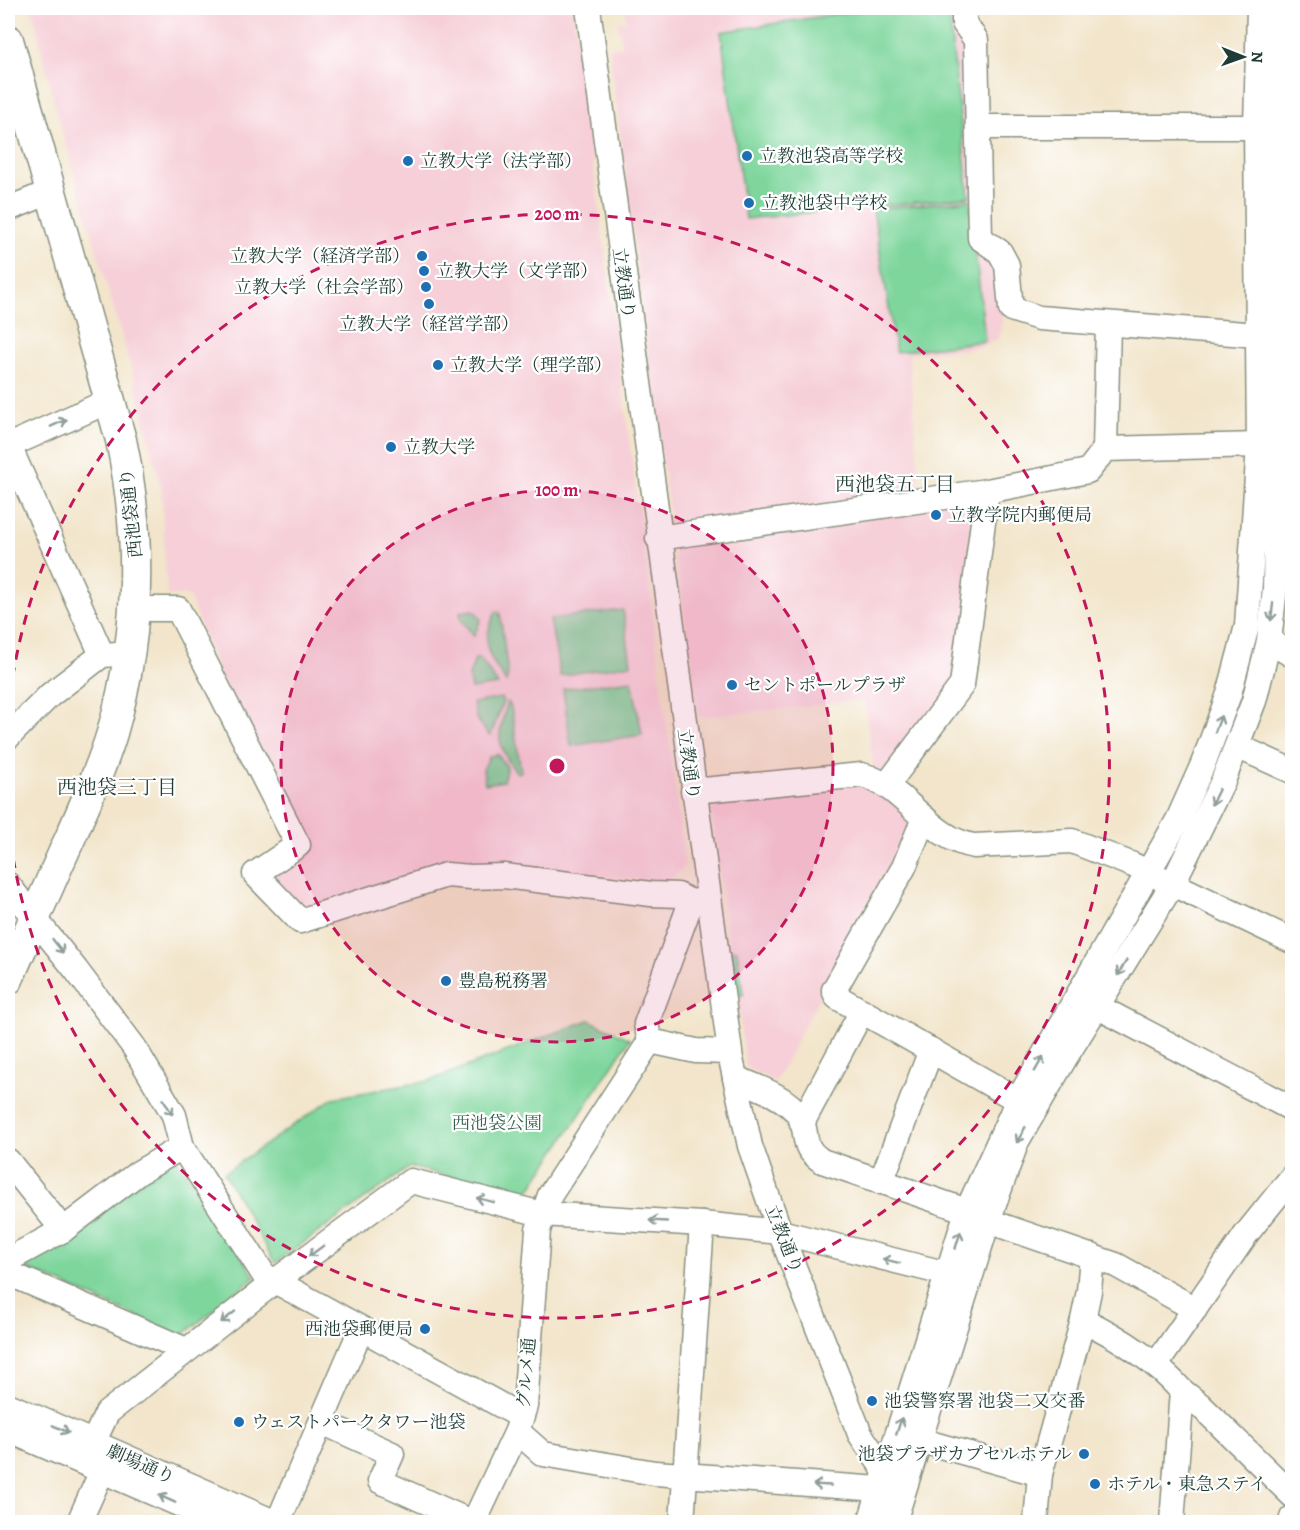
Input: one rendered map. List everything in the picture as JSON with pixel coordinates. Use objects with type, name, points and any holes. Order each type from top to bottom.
[{"type":"main road","name":"西池袋通り","points":[[8,40],[111,400],[126,463],[132,502],[136,609],[116,654],[112,734],[8,979]]},
{"type":"street","name":"立教通り","points":[[588,8],[693,791],[699,901],[729,1052],[750,1146],[780,1232],[860,1434],[890,1481]]},
{"type":"street","points":[[964,8],[964,23],[976,40],[980,238],[1000,252],[1006,265],[1011,309],[1039,318],[1258,335]]},
{"type":"street","points":[[894,1522],[890,1481],[967,1211],[1018,1100],[1178,820],[1203,764],[1229,694],[1247,626],[1259,445],[1256,127],[1259,8]]},
{"type":"street","points":[[870,1522],[890,1481],[919,1440],[988,1221],[1017,1141],[1065,1058],[1172,885],[1223,781],[1254,701],[1269,641],[1275,588],[1285,403],[1279,8]]},
{"type":"street","points":[[979,127],[1256,127]]},
{"type":"street","points":[[8,209],[50,192]]},
{"type":"street","points":[[658,538],[987,490],[1089,471],[1105,449],[1108,324]]},
{"type":"street","points":[[8,737],[50,695],[116,654],[8,445],[111,400]]},
{"type":"street","points":[[1105,449],[1259,445]]},
{"type":"street","points":[[887,785],[962,685],[987,490]]},
{"type":"street","points":[[136,609],[178,609],[298,845],[255,874],[300,921],[446,874],[471,878],[504,876],[651,894],[678,895],[699,901],[646,1024],[650,1041],[696,1051],[729,1052]]},
{"type":"street","points":[[1269,641],[1293,655]]},
{"type":"street","points":[[1248,751],[1293,771]]},
{"type":"street","points":[[693,791],[855,775],[878,780],[887,785],[924,818],[962,844],[974,846],[1072,841],[1148,873],[1293,941]]},
{"type":"street","points":[[924,818],[904,867],[834,990],[837,997],[1018,1100]]},
{"type":"street","points":[[8,885],[134,1047],[174,1115],[182,1147],[264,1275],[274,1282],[361,1329],[520,1424],[543,1454],[685,1477],[890,1481]]},
{"type":"street","points":[[1098,1007],[1293,1109]]},
{"type":"street","points":[[802,1123],[862,1011]]},
{"type":"street","name":"グルメ通","points":[[473,1522],[520,1424],[538,1230],[542,1214],[550,1196],[650,1041]]},
{"type":"street","points":[[881,1182],[931,1050]]},
{"type":"street","points":[[735,1078],[757,1086],[795,1110],[802,1123],[806,1146],[811,1154],[822,1161],[967,1211]]},
{"type":"street","points":[[8,1260],[63,1230],[138,1173],[182,1147]]},
{"type":"street","points":[[8,1161],[63,1230]]},
{"type":"street","points":[[1156,1365],[1247,1233],[1293,1177]]},
{"type":"street","points":[[79,1522],[102,1471],[93,1443],[107,1413],[274,1282],[411,1180],[542,1214],[702,1224],[780,1232],[948,1274]]},
{"type":"street","points":[[988,1221],[1116,1265],[1195,1309]]},
{"type":"street","points":[[682,1522],[702,1224]]},
{"type":"street","points":[[1036,1522],[1040,1474],[1083,1320],[1089,1291],[1092,1256]]},
{"type":"street","points":[[8,1273],[186,1350]]},
{"type":"street","points":[[1083,1320],[1103,1329],[1156,1365],[1293,1495]]},
{"type":"street","points":[[276,1522],[361,1329]]},
{"type":"street","points":[[1173,1522],[1182,1391]]},
{"type":"street","name":"劇場通り","points":[[8,1405],[276,1522]]},
{"type":"street","points":[[322,1422],[392,1454],[380,1481],[473,1522]]},
{"type":"street","name":"劇場通り","points":[[8,1430],[220,1522]]},
{"type":"street","points":[[919,1440],[1040,1474]]},
{"type":"street","points":[[1291,1522],[1293,1518]]},
{"type":"shaded area","name":"立教大学","points":[[32,8],[212,8],[213,10],[221,8],[573,8],[685,866],[667,882],[443,864],[297,912],[268,876],[304,852],[231,705],[189,596],[167,595],[161,488],[135,382],[54,103]]},
{"type":"shaded area","points":[[650,8],[957,8],[968,42],[975,240],[1003,266],[1003,320],[998,339],[979,348],[909,354],[920,494],[671,528],[609,48],[622,46],[618,22],[626,21],[625,11]]},
{"type":"shaded area","points":[[982,496],[958,682],[890,776],[874,770],[864,700],[699,717],[674,547]]},
{"type":"shaded area","points":[[866,783],[914,815],[775,1082],[746,1067],[709,797]]},
{"type":"green space","points":[[875,8],[948,8],[969,197],[746,219],[721,32]]},
{"type":"green space","points":[[970,200],[985,341],[896,352],[873,209]]},
{"type":"green space","points":[[474,610],[481,619],[474,636],[461,620],[460,612]]},
{"type":"green space","points":[[623,610],[631,664],[560,676],[550,619]]},
{"type":"green space","points":[[496,611],[500,613],[508,675],[506,682],[487,648],[488,633]]},
{"type":"green space","points":[[480,658],[498,685],[471,689],[469,676],[475,659]]},
{"type":"green space","points":[[632,680],[642,735],[571,746],[563,689]]},
{"type":"green space","points":[[501,698],[503,701],[491,735],[489,735],[476,718],[473,703]]},
{"type":"green space","points":[[508,702],[511,707],[521,772],[517,773],[505,754],[500,739]]},
{"type":"green space","points":[[497,754],[507,767],[503,781],[485,784],[483,770],[489,757]]},
{"type":"green space","points":[[731,950],[737,950],[743,995],[737,996]]},
{"type":"green space","name":"西池袋公園","points":[[589,1020],[630,1039],[527,1194],[410,1167],[275,1263],[224,1173],[333,1098],[429,1081]]},
{"type":"green space","points":[[175,1157],[255,1277],[184,1334],[177,1334],[21,1266]]},
{"type":"place","name":"立教池袋高等学校","points":[[747,156]]},
{"type":"place","name":"立教大学（法学部）","points":[[408,161]]},
{"type":"place","name":"立教池袋中学校","points":[[749,203]]},
{"type":"place","name":"立教大学（経済学部）","points":[[422,256]]},
{"type":"place","name":"立教大学（文学部）","points":[[424,271]]},
{"type":"place","name":"立教大学（社会学部）","points":[[426,287]]},
{"type":"place","name":"立教大学（経営学部）","points":[[429,304]]},
{"type":"place","name":"立教大学（理学部）","points":[[438,365]]},
{"type":"place","name":"立教大学","points":[[391,447]]},
{"type":"place","name":"立教学院内郵便局","points":[[936,515]]},
{"type":"place","name":"セントポールプラザ","points":[[732,685]]},
{"type":"place","name":"豊島税務署","points":[[446,981]]},
{"type":"place","name":"西池袋郵便局","points":[[425,1329]]},
{"type":"place","name":"池袋警察署 池袋二又交番","points":[[872,1401]]},
{"type":"place","name":"ウェストパークタワー池袋","points":[[239,1422]]},
{"type":"place","name":"池袋プラザカプセルホテル","points":[[1084,1454]]},
{"type":"place","name":"ホテル・東急ステイ","points":[[1095,1484]]},
{"type":"district","name":"西池袋五丁目","points":[[895,484]]},
{"type":"district","name":"西池袋三丁目","points":[[117,787]]}]
